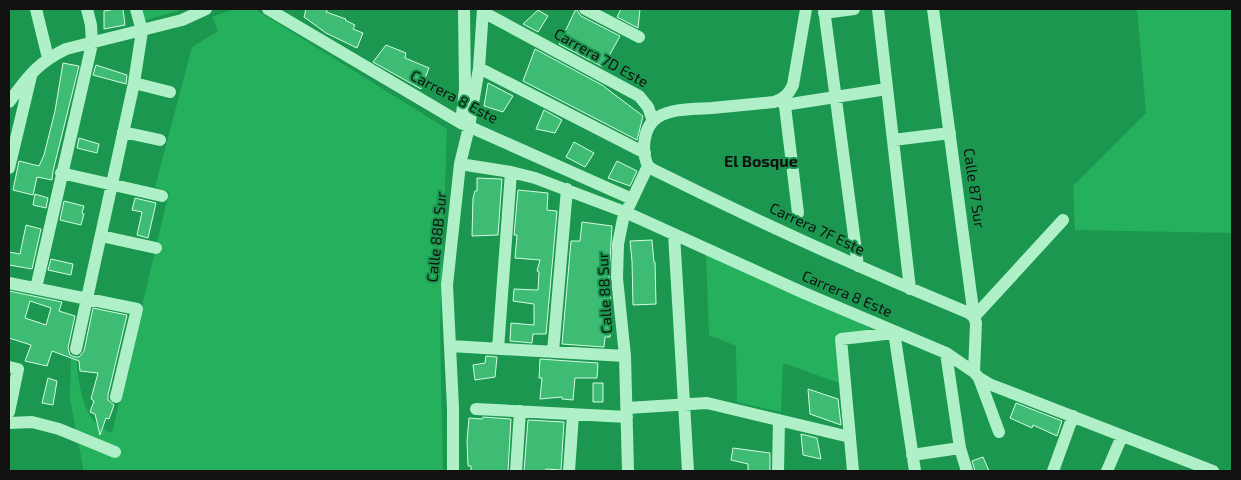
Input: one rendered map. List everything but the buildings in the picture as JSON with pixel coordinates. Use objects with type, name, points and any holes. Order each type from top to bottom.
[{"type":"street","points":[[36,9],[48,58]]},
{"type":"street","points":[[36,288],[92,44],[91,25],[87,9]]},
{"type":"street","points":[[76,349],[134,83],[142,31],[136,9]]},
{"type":"street","points":[[9,102],[32,72],[48,58],[66,49],[182,20],[206,9]]},
{"type":"street","name":"Carrera 8 Este","points":[[268,9],[465,125],[632,199]]},
{"type":"street","name":"Calle 88B Sur","points":[[464,9],[465,125]]},
{"type":"street","points":[[584,9],[639,37]]},
{"type":"street","points":[[798,213],[784,101],[793,85],[806,9]]},
{"type":"street","points":[[854,9],[824,11],[858,266]]},
{"type":"street","points":[[878,9],[910,289]]},
{"type":"street","name":"Calle 87 Sur","points":[[933,9],[976,323],[977,375],[999,432]]},
{"type":"street","name":"Calle 88B Sur","points":[[453,471],[447,285],[465,125],[478,68],[483,10]]},
{"type":"street","name":"Carrera 7D Este","points":[[483,10],[639,96],[648,107],[653,120]]},
{"type":"street","name":"Carrera 7F Este","points":[[478,68],[646,160],[652,170],[858,266],[969,313],[974,317]]},
{"type":"street","points":[[9,168],[32,72]]},
{"type":"street","points":[[134,83],[170,92]]},
{"type":"street","points":[[653,120],[662,115],[678,111],[836,97],[887,89]]},
{"type":"street","name":"Calle 88 Sur","points":[[628,471],[625,356],[617,278],[618,244],[620,227],[625,212],[632,199],[646,160],[645,137],[653,120]]},
{"type":"street","points":[[123,132],[160,140]]},
{"type":"street","points":[[893,140],[950,133]]},
{"type":"street","name":"Carrera 8 Este","points":[[460,164],[535,178],[625,212],[804,293],[946,353],[989,384],[1213,471]]},
{"type":"street","points":[[498,349],[510,172]]},
{"type":"street","points":[[61,173],[162,196]]},
{"type":"street","points":[[553,352],[567,189]]},
{"type":"street","points":[[974,317],[1063,220]]},
{"type":"street","points":[[674,234],[688,471]]},
{"type":"street","points":[[101,236],[156,248]]},
{"type":"street","points":[[9,283],[137,309],[116,397]]},
{"type":"street","points":[[853,471],[841,339],[894,332],[915,471]]},
{"type":"street","points":[[450,346],[625,356]]},
{"type":"street","points":[[946,353],[960,448],[967,471]]},
{"type":"street","points":[[9,412],[13,368]]},
{"type":"street","points":[[476,409],[573,414],[627,413],[684,404],[707,403],[850,437]]},
{"type":"street","points":[[516,471],[520,411]]},
{"type":"street","points":[[569,471],[573,414]]},
{"type":"street","points":[[1053,471],[1073,416]]},
{"type":"street","points":[[778,420],[778,471]]},
{"type":"street","points":[[9,423],[32,422],[59,429],[115,452]]},
{"type":"street","points":[[1107,471],[1122,436]]},
{"type":"street","points":[[912,455],[960,448]]},
{"type":"green space","points":[[136,9],[184,9],[140,22]]},
{"type":"green space","points":[[234,9],[255,9],[447,129],[440,330],[443,471],[83,471],[70,399],[71,355],[76,359],[81,391],[88,412],[102,428],[112,433],[169,192],[155,187],[192,47],[218,31],[212,17]]},
{"type":"green space","points":[[1137,9],[1232,9],[1232,233],[1075,230],[1073,186],[1146,113]]},
{"type":"green space","points":[[706,254],[872,329],[836,334],[839,383],[783,363],[781,412],[737,402],[736,346],[709,335]]},
{"type":"district","name":"El Bosque","points":[[761,161]]}]
